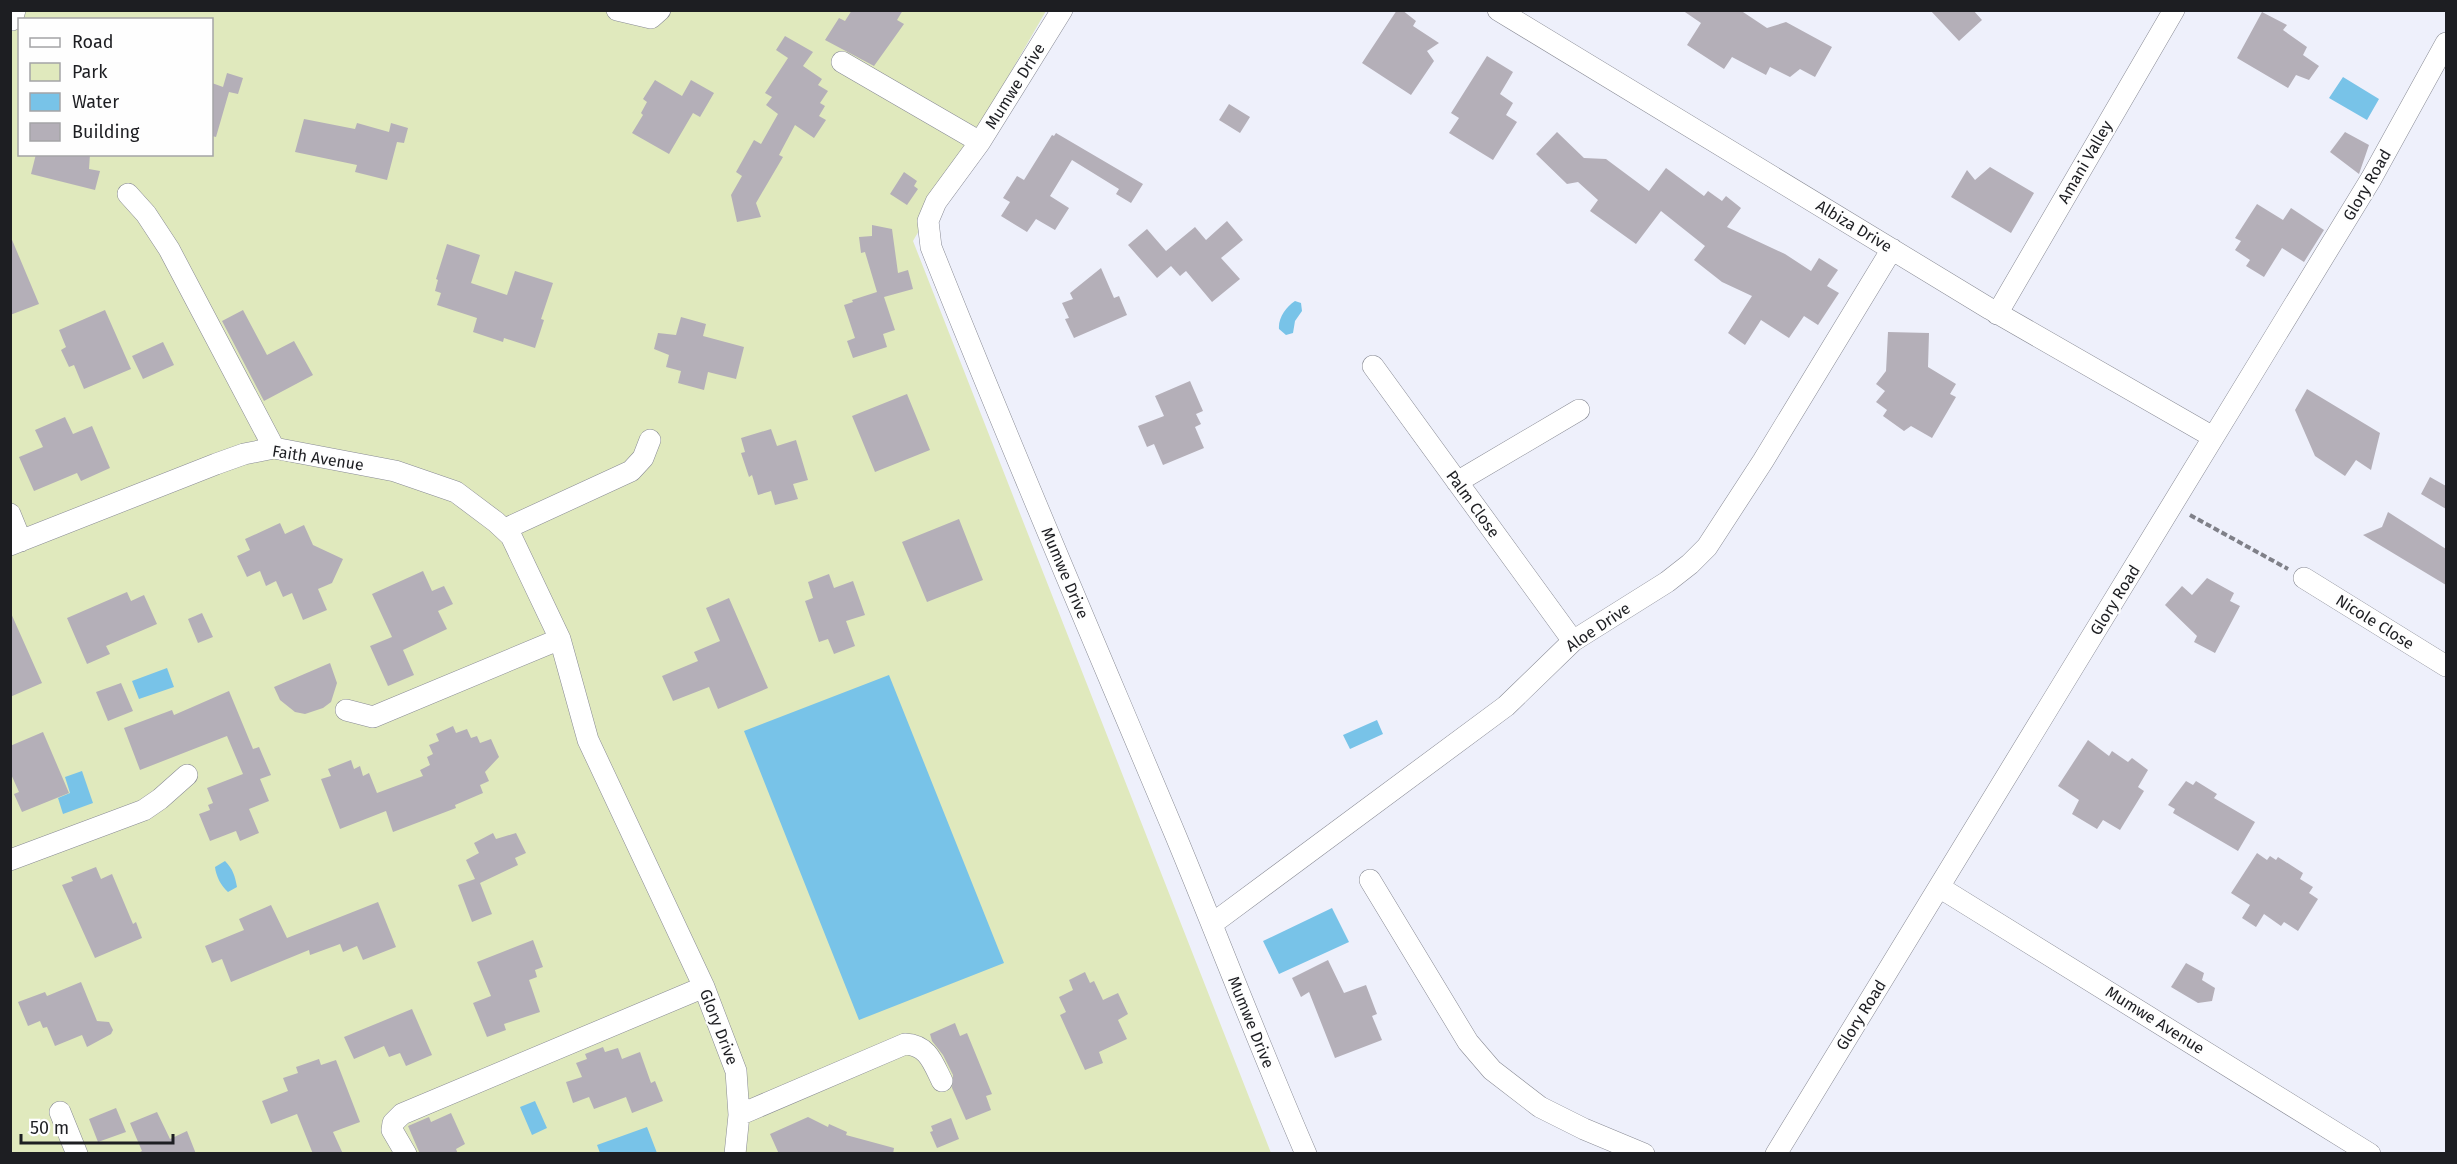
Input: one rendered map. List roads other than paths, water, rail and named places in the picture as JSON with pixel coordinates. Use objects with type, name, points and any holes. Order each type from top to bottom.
[{"type":"street","points":[[617,10],[651,18],[660,10]]},
{"type":"street","name":"Mumwe Drive","points":[[1062,10],[980,142],[936,202],[927,221],[931,247],[991,398],[1212,924],[1254,1034],[1306,1154]]},
{"type":"street","name":"Albiza Drive","points":[[1498,10],[1997,314],[2213,437]]},
{"type":"street","name":"Amani Valley","points":[[1997,314],[2174,10]]},
{"type":"street","name":"Glory Road","points":[[1776,1154],[2371,179],[2446,43]]},
{"type":"street","points":[[842,62],[980,142]]},
{"type":"street","points":[[128,194],[146,214],[169,249],[274,448]]},
{"type":"street","name":"Aloe Drive","points":[[1212,924],[1506,706],[1573,641],[1667,582],[1690,564],[1707,547],[1763,460],[1892,249]]},
{"type":"street","name":"Palm Close","points":[[1373,366],[1573,641]]},
{"type":"street","points":[[1457,482],[1579,410]]},
{"type":"street","points":[[504,529],[631,471],[643,458],[650,440]]},
{"type":"street","name":"Faith Avenue","points":[[16,543],[216,464],[244,454],[274,448],[394,471],[456,492],[511,536],[560,639]]},
{"type":"street","points":[[10,514],[16,543]]},
{"type":"street","name":"Nicole Close","points":[[2304,578],[2446,666]]},
{"type":"street","points":[[346,710],[374,717],[560,639]]},
{"type":"street","name":"Glory Drive","points":[[560,639],[588,740],[704,987],[736,1071],[739,1115],[735,1154]]},
{"type":"street","points":[[10,860],[144,810],[160,799],[186,774]]},
{"type":"street","points":[[1370,880],[1468,1042],[1491,1070],[1540,1107],[1584,1129],[1644,1154]]},
{"type":"street","name":"Mumwe Avenue","points":[[1939,887],[2370,1154]]},
{"type":"street","points":[[406,1154],[392,1130],[393,1123],[402,1114],[704,987]]},
{"type":"street","points":[[739,1115],[905,1044],[916,1045],[928,1054],[942,1081]]},
{"type":"street","points":[[60,1112],[77,1154]]},
{"type":"water","points":[[2343,77],[2379,99],[2367,120],[2329,98]]},
{"type":"water","points":[[1295,301],[1301,303],[1302,311],[1295,321],[1293,333],[1286,335],[1279,329],[1281,317]]},
{"type":"water","points":[[167,668],[174,687],[139,699],[132,681]]},
{"type":"water","points":[[889,675],[1004,963],[859,1020],[744,731]]},
{"type":"water","points":[[1377,720],[1383,734],[1350,749],[1343,735]]},
{"type":"water","points":[[82,771],[93,803],[63,814],[58,798],[70,793],[65,777]]},
{"type":"water","points":[[225,861],[233,873],[237,887],[228,892],[219,881],[215,867]]},
{"type":"water","points":[[1332,908],[1349,942],[1279,974],[1263,941]]},
{"type":"water","points":[[535,1101],[547,1128],[532,1135],[520,1107]]},
{"type":"water","points":[[647,1127],[657,1153],[600,1153],[597,1145]]}]
